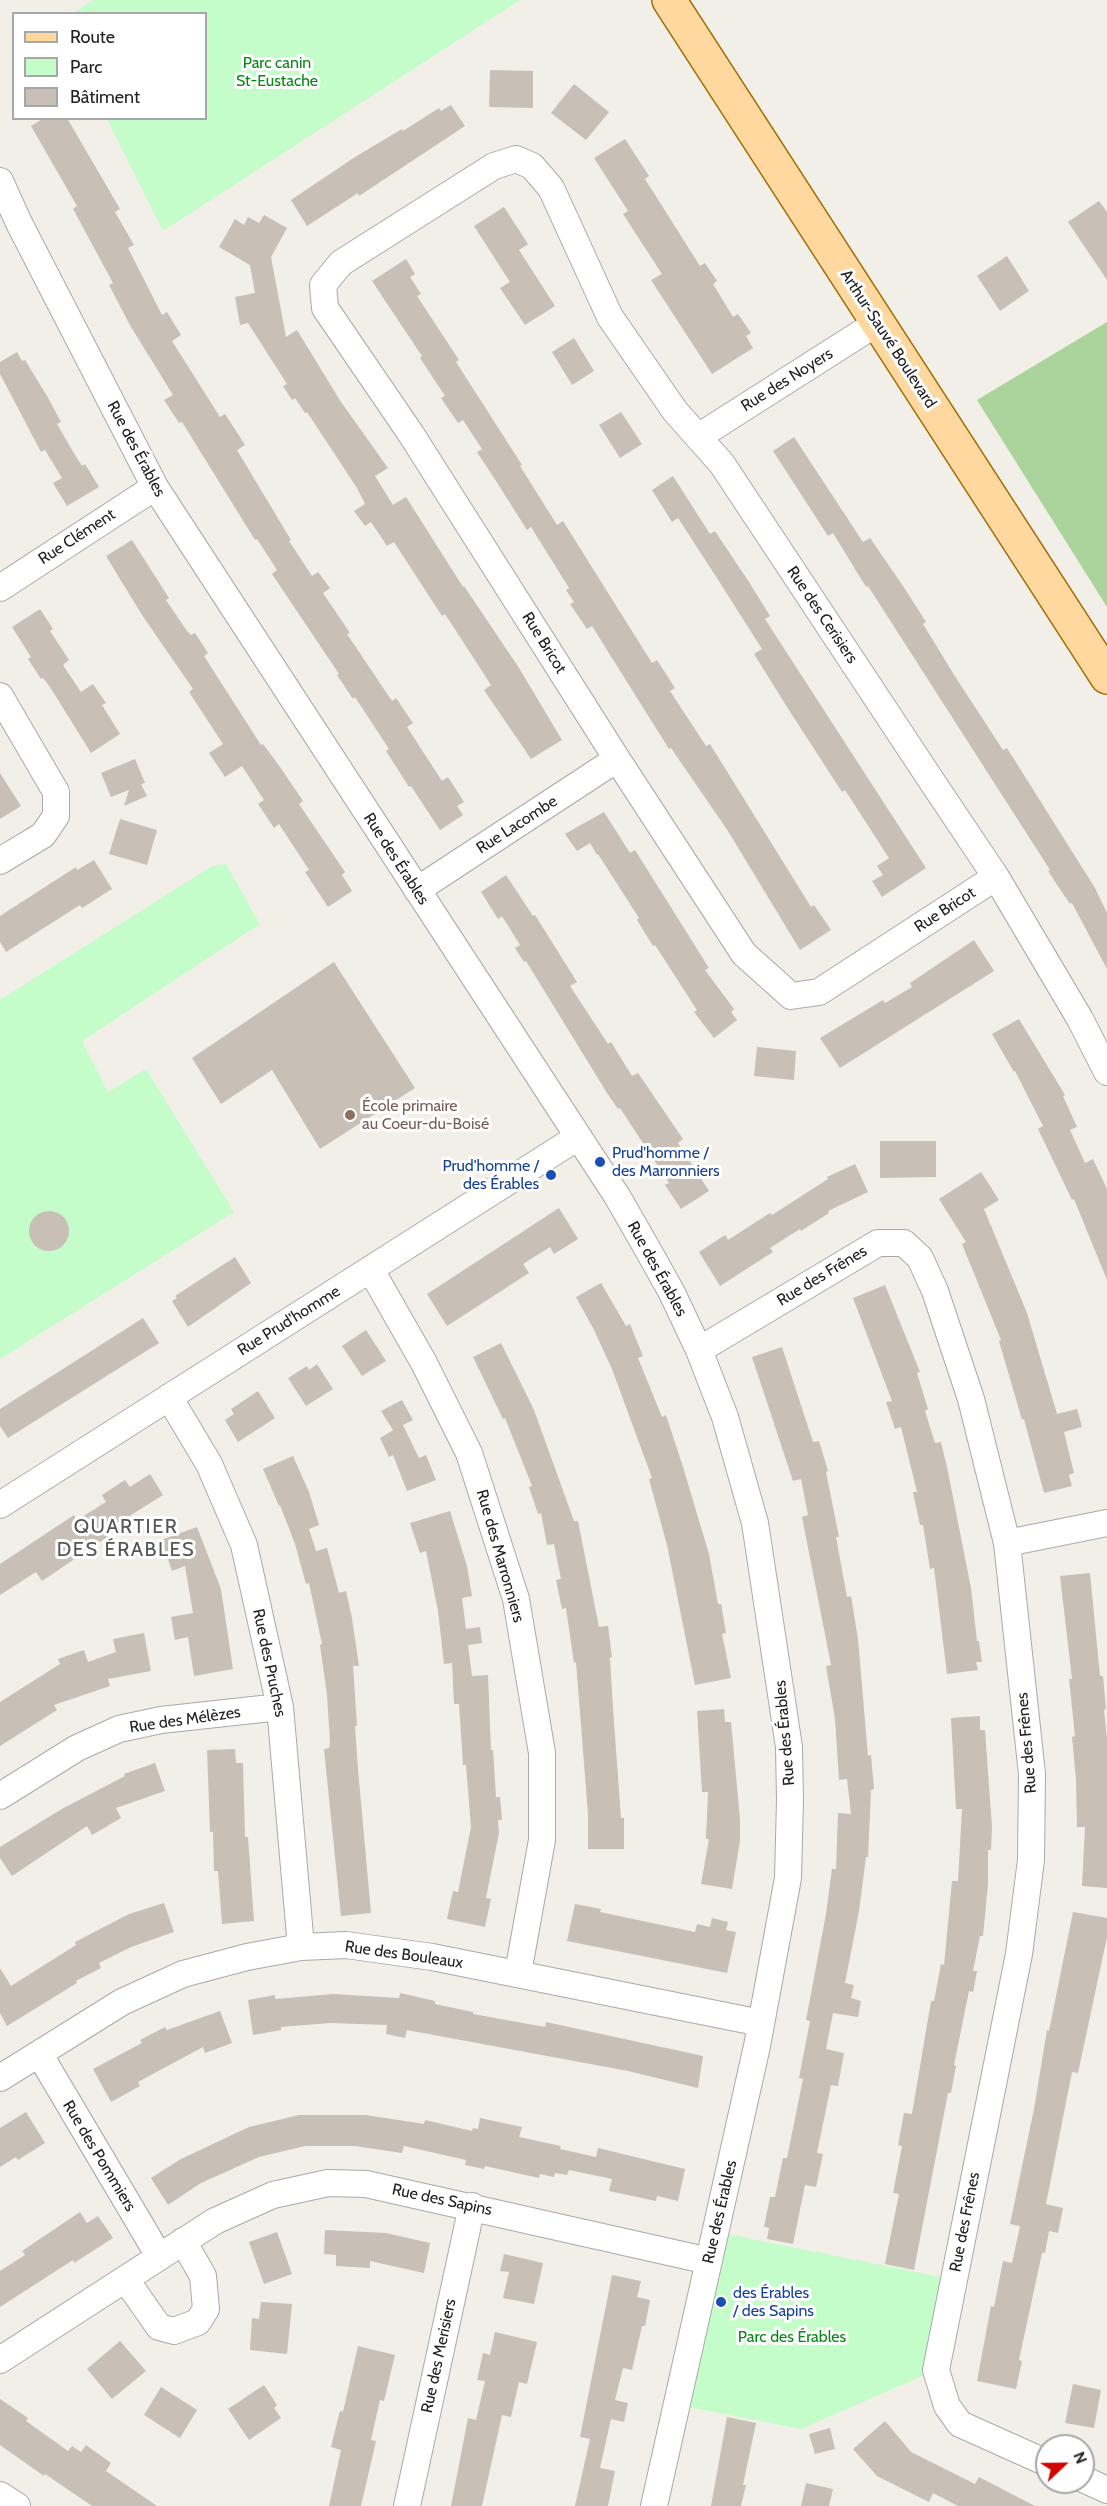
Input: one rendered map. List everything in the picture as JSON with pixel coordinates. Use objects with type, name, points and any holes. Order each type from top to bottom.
[{"type":"main road","name":"Arthur-Sauvé Boulevard","points":[[669,0],[1107,677]]},
{"type":"street","name":"Rue Bricot","points":[[532,166],[516,159],[494,166],[341,263],[323,285],[325,308],[411,434],[744,954],[791,996],[819,992],[996,877]]},
{"type":"street","name":"Rue des Cerisiers","points":[[532,166],[551,188],[610,317],[675,411],[722,464],[996,877],[1080,1019],[1107,1072]]},
{"type":"street","name":"Rue des Érables","points":[[2,193],[155,487],[578,1137],[648,1250],[672,1293],[699,1350],[725,1417],[755,1523],[789,1747],[788,1878],[761,2023],[654,2506]]},
{"type":"street","name":"Rue des Noyers","points":[[698,437],[877,323]]},
{"type":"street","name":"Rue Clément","points":[[0,588],[155,487]]},
{"type":"street","points":[[0,696],[56,792],[56,816],[42,836],[0,861]]},
{"type":"street","name":"Rue Lacombe","points":[[417,890],[617,759]]},
{"type":"street","name":"Rue Prud'homme","points":[[0,1505],[578,1137]]},
{"type":"street","name":"Rue des Frênes","points":[[699,1350],[878,1243],[904,1243],[920,1258],[935,1291],[971,1399],[1007,1543],[1032,1774],[1031,1860],[1019,1954],[936,2370],[947,2406],[960,2424],[1035,2458]]},
{"type":"street","name":"Rue des Marronniers","points":[[371,1269],[424,1363],[469,1453],[516,1599],[542,1753],[543,1840],[518,1973]]},
{"type":"street","name":"Rue des Pruches","points":[[170,1397],[209,1464],[244,1545],[280,1707],[301,1947]]},
{"type":"street","points":[[1007,1543],[1107,1523]]},
{"type":"street","name":"Rue des Mélèzes","points":[[0,1796],[77,1748],[119,1729],[160,1720],[280,1707]]},
{"type":"street","name":"Rue des Bouleaux","points":[[0,2078],[122,2002],[183,1974],[247,1956],[301,1947],[346,1945],[432,1957],[761,2023]]},
{"type":"street","name":"Rue des Pommiers","points":[[40,2055],[159,2256]]},
{"type":"street","name":"Rue des Sapins","points":[[0,2361],[215,2221],[273,2195],[328,2182],[366,2184],[709,2260]]},
{"type":"street","name":"Rue des Merisiers","points":[[407,2506],[472,2206]]},
{"type":"street","points":[[126,2280],[159,2327],[174,2331],[198,2322],[206,2309],[203,2276],[183,2241]]},
{"type":"street","points":[[0,2495],[17,2506]]},
{"type":"street","points":[[1102,2506],[1107,2498]]},
{"type":"green space","name":"Parc canin St-Eustache","points":[[94,0],[520,0],[163,231],[108,120],[207,120],[207,12],[74,12]]},
{"type":"green space","points":[[1107,322],[1107,607],[977,400]]},
{"type":"green space","points":[[226,864],[260,924],[82,1041],[108,1092],[146,1069],[234,1212],[0,1359],[0,1000],[212,866]]},
{"type":"green space","name":"Parc des Érables","points":[[716,2232],[953,2281],[936,2370],[801,2429],[678,2405]]},
{"type":"building","points":[[490,70],[533,71],[533,108],[489,107]]},
{"type":"building","points":[[574,84],[609,112],[586,140],[551,113]]},
{"type":"building","points":[[451,105],[465,126],[359,196],[358,193],[307,226],[291,200],[402,129],[403,131],[439,108],[441,111]]},
{"type":"building","points":[[41,120],[68,120],[120,209],[115,212],[134,245],[128,248],[162,315],[167,312],[181,335],[172,341],[220,417],[225,414],[245,445],[237,450],[291,540],[289,541],[312,576],[318,572],[330,588],[323,593],[350,633],[347,634],[392,701],[396,698],[413,723],[407,727],[442,781],[448,777],[464,802],[457,806],[463,815],[440,830],[411,786],[409,787],[386,751],[389,749],[355,697],[353,699],[337,675],[339,674],[272,574],[277,570],[257,539],[255,540],[182,422],[179,423],[164,400],[173,395],[131,327],[109,285],[113,283],[73,209],[77,206],[31,126]]},
{"type":"building","points":[[625,139],[649,176],[645,179],[700,266],[705,263],[717,281],[713,284],[733,317],[738,314],[751,333],[746,336],[753,348],[712,374],[651,280],[662,274],[623,214],[628,211],[594,158]]},
{"type":"building","points":[[1099,201],[1107,212],[1107,280],[1068,222]]},
{"type":"building","points":[[504,207],[528,244],[519,250],[555,306],[525,325],[500,288],[510,282],[474,226]]},
{"type":"building","points":[[264,215],[287,228],[271,257],[286,337],[297,330],[341,402],[388,468],[375,476],[393,505],[406,497],[463,587],[519,668],[562,740],[531,759],[484,690],[491,685],[445,614],[442,616],[394,542],[387,546],[371,522],[365,526],[354,511],[365,504],[357,488],[307,412],[305,413],[295,398],[292,400],[283,386],[287,384],[248,323],[240,325],[235,297],[255,293],[250,265],[219,247],[235,219],[244,225],[248,217],[259,223]]},
{"type":"building","points":[[1007,256],[1029,291],[1000,311],[977,276]]},
{"type":"building","points":[[406,259],[415,274],[410,277],[421,294],[417,296],[459,360],[456,362],[522,465],[520,466],[557,525],[563,521],[652,663],[657,660],[675,688],[670,691],[706,746],[710,744],[811,907],[814,905],[831,930],[800,950],[728,831],[671,748],[669,749],[592,626],[587,629],[570,604],[574,602],[566,590],[569,588],[531,527],[527,530],[477,452],[482,449],[463,420],[458,423],[441,398],[445,396],[420,358],[422,356],[372,281]]},
{"type":"building","points":[[574,338],[594,371],[572,385],[552,352]]},
{"type":"building","points":[[17,352],[22,361],[25,360],[47,396],[61,422],[57,424],[75,455],[82,466],[85,464],[99,487],[67,506],[53,483],[62,478],[45,450],[41,452],[0,374],[0,362]]},
{"type":"building","points":[[621,412],[642,444],[620,458],[599,425]]},
{"type":"building","points":[[794,437],[863,542],[870,538],[905,589],[926,622],[923,624],[956,678],[1003,750],[1007,748],[1095,888],[1107,913],[1107,969],[1072,903],[1070,904],[1048,871],[1050,870],[868,586],[866,587],[833,533],[828,536],[773,451]]},
{"type":"building","points":[[673,476],[710,534],[715,531],[749,582],[770,616],[765,619],[926,868],[882,897],[872,881],[883,875],[877,866],[889,858],[845,790],[842,792],[754,654],[762,649],[715,575],[678,518],[672,522],[652,490]]},
{"type":"building","points":[[132,540],[169,598],[166,600],[187,631],[191,635],[195,633],[208,653],[204,656],[261,745],[263,744],[303,801],[299,804],[345,872],[342,875],[352,891],[328,907],[305,872],[309,870],[279,824],[274,828],[258,804],[264,800],[242,766],[225,777],[209,753],[223,744],[189,692],[193,689],[142,615],[106,556]]},
{"type":"building","points":[[40,609],[53,629],[50,631],[69,660],[63,665],[81,692],[93,684],[106,703],[102,705],[120,734],[91,753],[50,687],[43,678],[41,679],[28,659],[31,657],[12,627]]},
{"type":"building","points":[[135,759],[145,783],[141,784],[147,796],[124,806],[129,790],[111,797],[101,773]]},
{"type":"building","points":[[0,773],[21,806],[0,819]]},
{"type":"building","points":[[604,812],[630,853],[635,850],[709,968],[705,970],[734,1009],[731,1012],[737,1020],[714,1038],[694,1012],[697,1010],[655,945],[653,946],[637,920],[639,918],[590,843],[577,851],[565,834]]},
{"type":"building","points":[[120,819],[157,830],[147,865],[109,854]]},
{"type":"building","points":[[94,860],[112,889],[82,908],[80,905],[6,952],[0,942],[0,916],[76,867],[77,870]]},
{"type":"building","points":[[506,875],[533,916],[535,915],[577,982],[570,986],[608,1044],[611,1042],[632,1076],[638,1073],[683,1139],[678,1143],[709,1191],[681,1209],[665,1185],[669,1183],[620,1108],[618,1109],[607,1093],[526,961],[524,962],[515,948],[520,945],[502,916],[498,919],[481,892]]},
{"type":"building","points":[[974,940],[994,971],[840,1068],[820,1038],[883,1000],[885,1003],[912,987],[910,983]]},
{"type":"building","points":[[334,962],[415,1088],[320,1149],[272,1070],[221,1104],[192,1058]]},
{"type":"building","points":[[1019,1019],[1065,1095],[1063,1096],[1077,1127],[1070,1130],[1085,1163],[1093,1159],[1107,1189],[1107,1280],[1074,1199],[1072,1200],[1038,1129],[1043,1126],[1015,1071],[992,1034]]},
{"type":"building","points":[[757,1047],[796,1051],[794,1080],[754,1076]]},
{"type":"building","points":[[880,1141],[936,1141],[936,1177],[880,1178]]},
{"type":"building","points":[[855,1164],[868,1192],[828,1211],[829,1213],[801,1231],[800,1229],[770,1248],[773,1252],[720,1286],[699,1252],[725,1235],[728,1240],[770,1213],[772,1215],[828,1179],[827,1177]]},
{"type":"building","points":[[981,1172],[999,1200],[984,1209],[1027,1313],[1057,1414],[1077,1409],[1082,1427],[1064,1432],[1074,1473],[1069,1475],[1072,1486],[1044,1493],[1024,1419],[1022,1420],[999,1341],[1001,1340],[962,1244],[966,1242],[939,1199]]},
{"type":"building","points":[[559,1208],[578,1239],[554,1254],[550,1247],[523,1264],[529,1273],[447,1326],[427,1294]]},
{"type":"building","points":[[49,1211],[57,1212],[63,1217],[68,1223],[68,1239],[63,1245],[57,1250],[49,1251],[41,1250],[35,1245],[30,1239],[29,1231],[30,1223],[35,1217],[41,1212]]},
{"type":"building","points":[[235,1257],[251,1283],[188,1327],[172,1301],[177,1298],[175,1296]]},
{"type":"building","points":[[601,1283],[626,1326],[630,1324],[643,1356],[638,1358],[662,1417],[666,1415],[709,1554],[718,1604],[721,1604],[726,1633],[722,1634],[731,1678],[695,1685],[667,1545],[649,1479],[652,1478],[612,1369],[576,1297]]},
{"type":"building","points":[[885,1285],[920,1372],[917,1373],[928,1409],[925,1411],[935,1443],[941,1442],[971,1588],[977,1641],[979,1641],[982,1662],[976,1662],[978,1670],[947,1674],[934,1568],[930,1569],[923,1525],[920,1525],[913,1492],[917,1492],[901,1427],[895,1429],[886,1402],[892,1401],[853,1298]]},
{"type":"building","points":[[143,1318],[159,1343],[8,1438],[0,1426],[0,1409]]},
{"type":"building","points":[[366,1330],[386,1361],[362,1376],[342,1346]]},
{"type":"building","points":[[501,1343],[534,1410],[574,1521],[578,1521],[599,1627],[608,1626],[612,1657],[610,1658],[621,1818],[624,1818],[624,1849],[588,1849],[588,1814],[576,1662],[574,1663],[566,1608],[562,1609],[556,1580],[561,1579],[554,1544],[547,1545],[541,1513],[538,1514],[529,1487],[532,1486],[505,1418],[503,1419],[473,1357]]},
{"type":"building","points":[[782,1347],[813,1442],[819,1441],[828,1471],[826,1472],[839,1537],[836,1537],[847,1597],[851,1596],[858,1639],[868,1756],[871,1755],[874,1789],[871,1790],[868,1857],[866,1857],[859,1911],[845,1983],[854,1985],[851,1998],[861,2001],[858,2017],[833,2013],[826,2049],[844,2053],[838,2086],[831,2085],[817,2153],[823,2154],[816,2187],[805,2185],[793,2244],[767,2239],[769,2228],[764,2227],[770,2197],[775,2197],[783,2158],[787,2158],[803,2079],[799,2078],[810,2021],[806,2020],[832,1869],[836,1869],[838,1813],[851,1814],[847,1779],[839,1780],[835,1719],[826,1666],[831,1665],[802,1517],[808,1515],[801,1479],[793,1481],[752,1357]]},
{"type":"building","points":[[317,1364],[333,1389],[306,1406],[288,1378],[307,1366],[309,1370]]},
{"type":"building","points":[[258,1391],[275,1418],[238,1442],[225,1420],[234,1414],[231,1409]]},
{"type":"building","points":[[402,1400],[413,1420],[403,1425],[419,1458],[426,1455],[436,1480],[407,1491],[393,1455],[389,1457],[380,1438],[395,1429],[393,1430],[381,1411]]},
{"type":"building","points":[[293,1456],[309,1492],[319,1525],[309,1529],[316,1551],[327,1548],[339,1593],[346,1591],[352,1618],[359,1666],[353,1666],[357,1726],[355,1726],[371,1913],[341,1916],[324,1749],[329,1748],[330,1742],[327,1695],[320,1645],[322,1644],[309,1583],[306,1584],[295,1544],[263,1469]]},
{"type":"building","points":[[150,1474],[163,1495],[104,1532],[107,1537],[42,1581],[36,1572],[0,1595],[0,1564],[74,1515],[77,1520],[106,1502],[102,1495],[125,1480],[130,1487]]},
{"type":"building","points":[[450,1511],[467,1566],[472,1596],[462,1598],[466,1629],[480,1627],[482,1643],[468,1645],[472,1676],[488,1675],[491,1750],[493,1750],[496,1797],[500,1797],[502,1820],[498,1820],[499,1833],[486,1898],[491,1899],[485,1927],[447,1919],[453,1891],[458,1892],[471,1827],[466,1765],[463,1765],[459,1704],[454,1704],[452,1663],[444,1664],[438,1611],[426,1551],[420,1553],[410,1523]]},
{"type":"building","points":[[197,1527],[221,1589],[233,1669],[194,1676],[188,1637],[175,1640],[171,1617],[193,1613],[185,1566],[172,1571],[161,1540]]},
{"type":"building","points":[[1090,1573],[1100,1676],[1103,1676],[1106,1709],[1104,1710],[1107,1739],[1107,1888],[1082,1886],[1085,1827],[1077,1827],[1072,1737],[1075,1736],[1069,1679],[1072,1679],[1060,1576]]},
{"type":"building","points":[[144,1633],[151,1671],[108,1679],[110,1686],[54,1705],[57,1710],[0,1746],[0,1702],[60,1664],[58,1659],[84,1650],[88,1662],[116,1652],[113,1639]]},
{"type":"building","points":[[724,1709],[725,1722],[731,1722],[740,1819],[740,1841],[732,1889],[701,1884],[709,1839],[706,1839],[708,1792],[702,1792],[697,1711]]},
{"type":"building","points":[[980,1716],[980,1730],[985,1730],[992,1827],[991,1850],[988,1850],[988,1884],[983,1936],[980,1936],[973,1971],[977,1971],[973,1992],[969,1991],[954,2065],[956,2066],[951,2093],[948,2093],[914,2270],[885,2264],[899,2194],[893,2193],[902,2146],[898,2145],[904,2113],[912,2114],[931,2001],[934,2001],[941,1964],[944,1965],[952,1881],[958,1881],[962,1809],[956,1809],[951,1718]]},
{"type":"building","points":[[235,1749],[236,1763],[243,1763],[245,1837],[248,1837],[254,1921],[222,1924],[218,1871],[214,1871],[213,1832],[210,1832],[207,1750]]},
{"type":"building","points":[[155,1763],[165,1791],[116,1808],[121,1818],[92,1835],[87,1826],[12,1876],[0,1858],[0,1847],[60,1810],[125,1776],[124,1774]]},
{"type":"building","points":[[164,1903],[174,1932],[131,1947],[99,1963],[101,1968],[76,1981],[77,1983],[7,2026],[0,2013],[0,1968],[11,1986],[76,1945],[75,1942],[129,1914]]},
{"type":"building","points":[[575,1904],[601,1909],[600,1912],[695,1932],[697,1924],[710,1927],[712,1918],[728,1922],[726,1930],[736,1932],[727,1973],[567,1941]]},
{"type":"building","points":[[1073,1912],[1107,1918],[1107,1937],[1078,2073],[1072,2072],[1046,2204],[1063,2208],[1058,2233],[1049,2231],[1045,2253],[1042,2253],[1019,2360],[1022,2361],[1016,2389],[977,2381],[991,2306],[994,2307],[1003,2261],[1012,2263],[1020,2226],[1010,2224],[1034,2109],[1047,2030],[1049,2031]]},
{"type":"building","points":[[400,1993],[435,2001],[435,2004],[473,2012],[473,2014],[545,2027],[546,2022],[703,2056],[698,2088],[628,2071],[407,2030],[405,2038],[386,2034],[387,2025],[330,2023],[281,2027],[281,2030],[253,2035],[248,2000],[275,1995],[275,1999],[333,1994],[399,1998]]},
{"type":"building","points":[[220,2011],[232,2043],[205,2053],[203,2047],[138,2082],[140,2086],[111,2102],[93,2069],[142,2043],[140,2040],[165,2027],[167,2030]]},
{"type":"building","points":[[26,2112],[45,2143],[18,2160],[16,2157],[0,2167],[0,2128]]},
{"type":"building","points":[[299,2115],[366,2115],[424,2124],[425,2120],[472,2131],[473,2128],[478,2129],[480,2118],[522,2127],[519,2137],[561,2146],[560,2149],[596,2157],[598,2148],[685,2169],[678,2201],[657,2196],[656,2201],[609,2191],[612,2179],[569,2170],[567,2175],[555,2173],[554,2177],[540,2174],[539,2178],[485,2166],[484,2169],[465,2165],[466,2160],[404,2146],[402,2153],[355,2146],[305,2146],[259,2157],[201,2183],[168,2205],[151,2178],[181,2159],[249,2127]]},
{"type":"building","points":[[80,2212],[87,2223],[98,2216],[113,2238],[74,2263],[73,2260],[0,2307],[0,2271],[25,2255],[22,2251]]},
{"type":"building","points":[[325,2230],[386,2233],[430,2243],[424,2273],[370,2261],[370,2268],[336,2266],[336,2255],[324,2254]]},
{"type":"building","points":[[277,2232],[292,2274],[264,2284],[249,2242]]},
{"type":"building","points":[[504,2254],[543,2263],[534,2304],[503,2298],[509,2272],[500,2271]]},
{"type":"building","points":[[612,2275],[641,2281],[637,2297],[650,2300],[632,2370],[623,2368],[615,2400],[628,2403],[624,2422],[611,2419],[600,2468],[615,2471],[608,2506],[575,2506],[590,2439],[580,2437]]},
{"type":"building","points":[[261,2302],[292,2304],[287,2354],[250,2350],[252,2318],[259,2319]]},
{"type":"building","points":[[495,2332],[537,2342],[527,2384],[519,2382],[511,2417],[502,2415],[482,2506],[451,2506],[468,2418],[476,2420],[485,2381],[477,2380],[483,2353],[490,2355]]},
{"type":"building","points":[[120,2341],[146,2371],[112,2399],[87,2369]]},
{"type":"building","points":[[358,2346],[395,2355],[384,2401],[380,2400],[371,2440],[376,2441],[361,2506],[329,2506],[341,2450],[331,2447],[340,2411],[343,2412]]},
{"type":"building","points":[[1073,2384],[1101,2390],[1094,2428],[1065,2423]]},
{"type":"building","points":[[264,2385],[277,2405],[274,2408],[281,2418],[249,2440],[228,2409]]},
{"type":"building","points":[[161,2387],[197,2410],[180,2438],[144,2415]]},
{"type":"building","points":[[0,2399],[28,2418],[26,2421],[68,2451],[72,2446],[81,2452],[86,2445],[111,2463],[106,2471],[157,2506],[92,2506],[45,2474],[44,2476],[0,2445]]},
{"type":"building","points":[[727,2417],[756,2423],[743,2485],[746,2485],[741,2506],[711,2506]]},
{"type":"building","points":[[885,2421],[911,2452],[975,2484],[979,2477],[1035,2506],[958,2506],[933,2493],[929,2502],[877,2476],[853,2449]]},
{"type":"building","points":[[830,2428],[835,2449],[815,2454],[809,2434]]},
{"type":"building","points":[[806,2483],[833,2489],[829,2506],[801,2506]]},
{"type":"place","name":"École primaire au Coeur‑du‑Boisé","points":[[350,1115]]},
{"type":"place","name":"Prud'homme / des Marronniers","points":[[600,1162]]},
{"type":"place","name":"Prud'homme / des Érables","points":[[551,1175]]},
{"type":"place","name":"des Érables / des Sapins","points":[[721,2302]]},
{"type":"district","name":"QUARTIER DES ÉRABLES","points":[[126,1538]]}]
